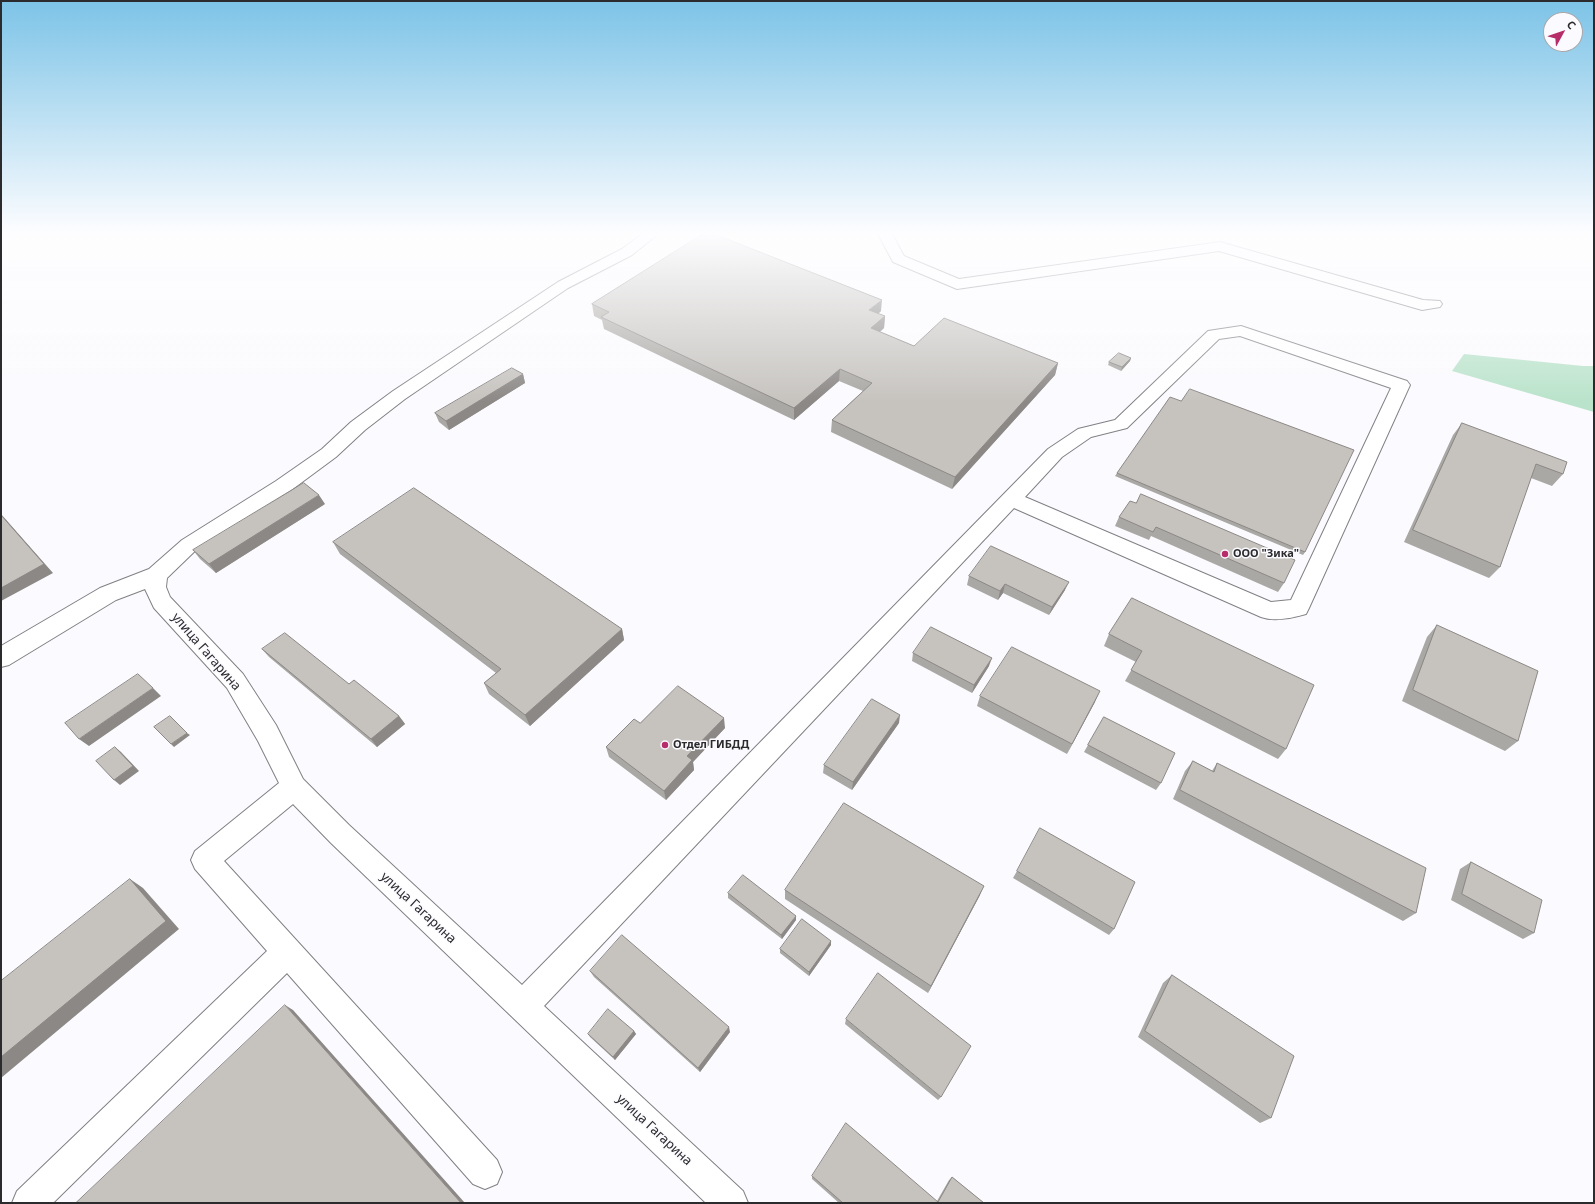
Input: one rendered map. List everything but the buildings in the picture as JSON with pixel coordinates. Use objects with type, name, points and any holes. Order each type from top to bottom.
[{"type":"street","points":[[1,658],[108,594],[157,575],[188,545],[283,486],[330,453],[358,426],[399,395],[555,290]]},
{"type":"street","points":[[1371,290],[1422,305],[1434,304]]},
{"type":"street","points":[[522,1006],[1055,453],[1085,434],[1121,424],[1214,335],[1241,331],[1401,385],[1298,608],[1269,611],[1011,500]]},
{"type":"street","name":"улица Гагарина","points":[[157,575],[155,586],[162,602],[235,681],[267,733],[294,787],[340,834],[731,1203]]},
{"type":"street","points":[[294,787],[205,860],[485,1172]]},
{"type":"street","points":[[29,1203],[287,952]]},
{"type":"green space","points":[[1464,354],[1594,366],[1594,412],[1452,371]]},
{"type":"place","name":"ООО \"Зика\"","points":[[1225,554]]},
{"type":"place","name":"Отдел ГИБДД","points":[[665,745]]}]
